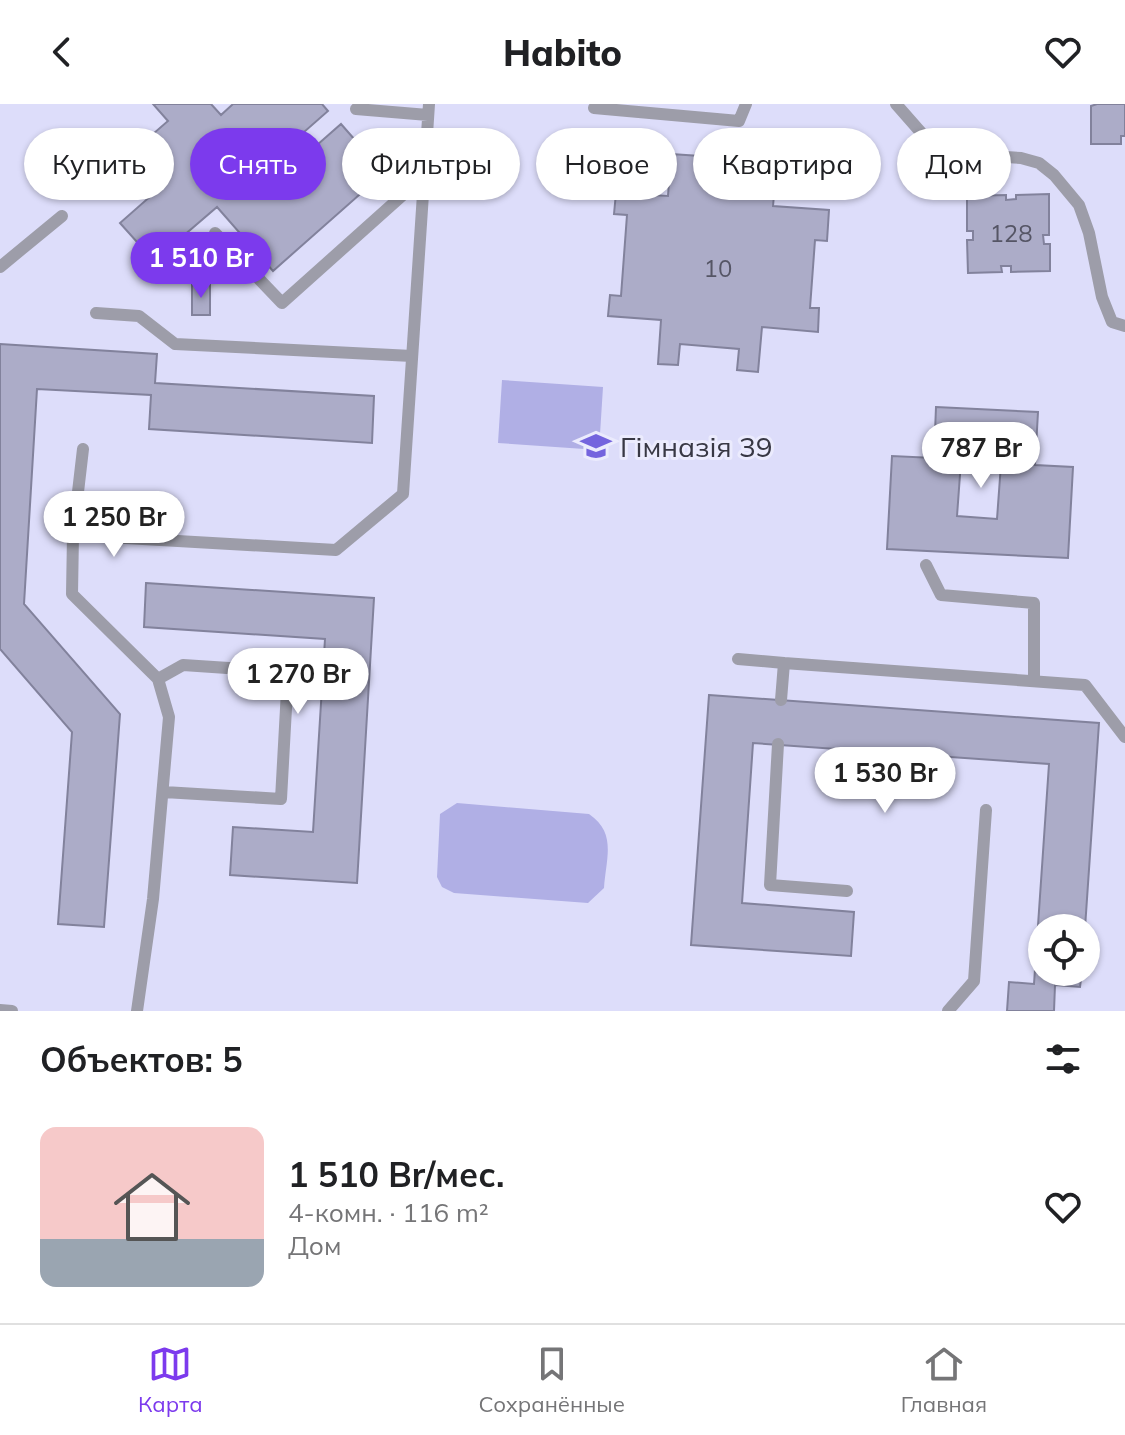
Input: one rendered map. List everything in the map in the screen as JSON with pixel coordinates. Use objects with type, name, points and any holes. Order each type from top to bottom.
[{"type":"lane","points":[[594,108],[739,121],[746,104]]},
{"type":"lane","points":[[896,104],[932,145],[974,155],[1021,158],[1039,163],[1054,175],[1079,205],[1089,233],[1102,297],[1112,322],[1125,326]]},
{"type":"lane","points":[[356,109],[428,109]]},
{"type":"lane","points":[[215,233],[282,303],[397,200]]},
{"type":"lane","points":[[73,535],[336,550],[403,494],[422,200]]},
{"type":"lane","points":[[0,267],[62,216]]},
{"type":"lane","points":[[96,313],[139,316],[175,344],[412,356]]},
{"type":"lane","points":[[83,449],[73,535],[72,594],[158,679],[169,717],[153,899],[137,1011]]},
{"type":"lane","points":[[926,565],[941,595],[1034,603],[1034,681]]},
{"type":"lane","points":[[738,659],[1085,685],[1125,737]]},
{"type":"lane","points":[[781,700],[784,663]]},
{"type":"lane","points":[[158,679],[183,665],[288,672],[281,799],[164,792]]},
{"type":"lane","points":[[778,744],[770,885],[847,891]]},
{"type":"lane","points":[[948,1011],[974,981],[986,810]]},
{"type":"lane","points":[[0,1010],[12,1011]]},
{"type":"shaded area","points":[[502,380],[603,387],[599,450],[498,443]]},
{"type":"shaded area","points":[[457,803],[589,814],[598,821],[607,838],[604,888],[588,903],[454,893],[442,887],[437,877],[440,814]]},
{"type":"building","points":[[153,104],[211,104],[221,115],[233,104],[322,104],[328,111],[309,128],[190,128],[190,200],[326,200],[326,137],[341,124],[345,128],[342,128],[342,200],[353,200],[273,271],[217,207],[154,261],[120,223],[146,200],[174,200],[174,128],[160,128],[168,121]]},
{"type":"building","points":[[1125,104],[1125,136],[1121,136],[1121,144],[1091,144],[1091,106]]},
{"type":"building","points":[[677,154],[693,156],[693,200],[774,200],[773,206],[829,210],[827,241],[815,240],[810,308],[819,308],[818,332],[762,327],[758,372],[737,370],[739,349],[680,344],[678,365],[658,364],[661,320],[608,316],[610,295],[621,296],[627,215],[614,214],[615,200],[677,200]]},
{"type":"building","points":[[1049,194],[1049,235],[1043,235],[1044,244],[1050,244],[1050,271],[1011,272],[1011,266],[1001,266],[1002,272],[968,273],[967,240],[973,240],[973,231],[967,231],[967,200],[1011,200],[1016,199],[1016,195]]},
{"type":"building","points":[[192,284],[210,284],[210,315],[192,315]]},
{"type":"building","points":[[0,344],[157,354],[155,383],[374,396],[372,443],[149,429],[151,395],[37,389],[24,604],[120,714],[104,927],[58,924],[72,732],[0,649]]},
{"type":"building","points":[[936,407],[1038,412],[1035,465],[1073,467],[1068,558],[887,549],[892,456],[934,458]],"holes":[[[961,461],[1001,464],[997,519],[957,516]]]},
{"type":"building","points":[[146,583],[374,598],[357,883],[230,875],[233,827],[313,832],[325,639],[144,627]]},
{"type":"building","points":[[709,695],[1099,723],[1086,914],[1039,914],[1049,764],[753,743],[742,903],[854,912],[851,956],[691,945]]},
{"type":"building","points":[[1009,982],[1055,986],[1054,1011],[1007,1011]]},
{"type":"place","name":"Гімназія 39","points":[[596,446]]}]
